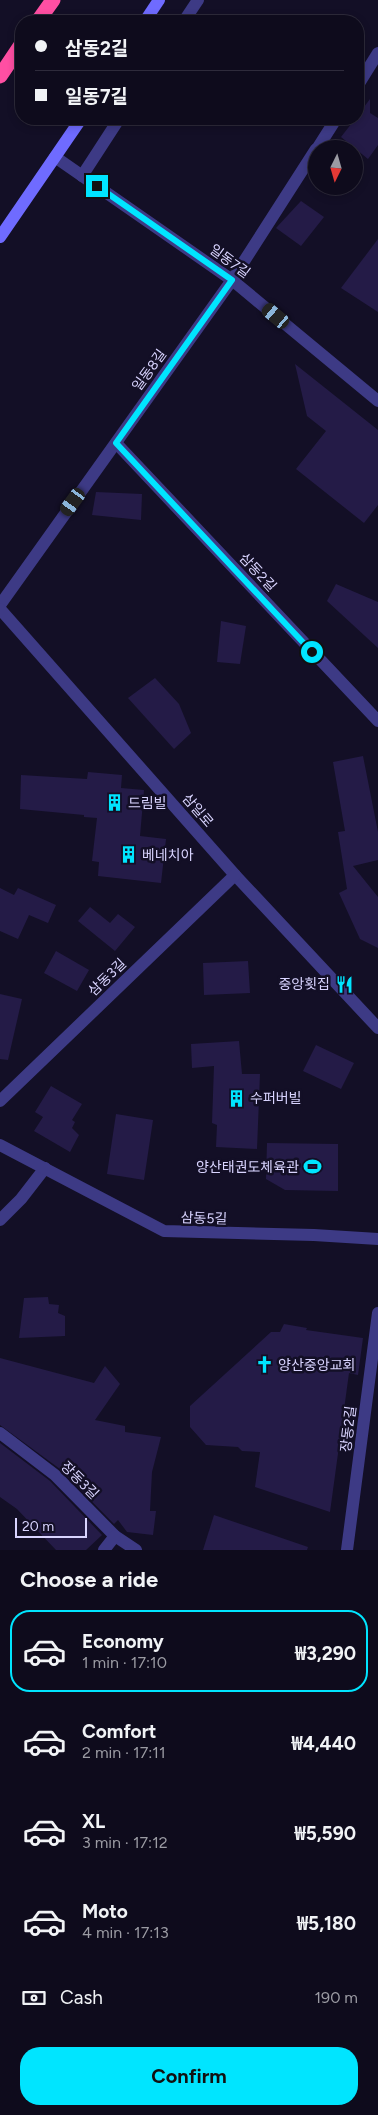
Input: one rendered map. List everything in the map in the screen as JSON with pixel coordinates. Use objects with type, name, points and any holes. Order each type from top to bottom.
[{"type":"highway","points":[[42,15],[53,0]]},
{"type":"highway","points":[[0,76],[15,54]]},
{"type":"main road","points":[[149,15],[159,0]]},
{"type":"main road","points":[[0,237],[77,125]]},
{"type":"street","points":[[188,15],[198,0]]},
{"type":"street","points":[[364,76],[378,54]]},
{"type":"street","points":[[82,176],[116,125]]},
{"type":"street","name":"일동8길","points":[[322,140],[332,125]]},
{"type":"street","name":"일동7길","points":[[55,157],[232,280],[378,401]]},
{"type":"street","name":"일동8길","points":[[0,607],[232,280],[308,161]]},
{"type":"street","name":"삼동2길","points":[[116,443],[378,721]]},
{"type":"street","name":"삼일로","points":[[0,607],[235,875],[378,1028]]},
{"type":"street","name":"삼동3길","points":[[0,1101],[235,875]]},
{"type":"street","name":"삼동5길","points":[[0,1145],[164,1231],[314,1235],[378,1239]]},
{"type":"street","points":[[0,1220],[21,1199],[44,1168]]},
{"type":"street","name":"장동2길","points":[[347,1550],[378,1313]]},
{"type":"street","name":"장동3길","points":[[0,1433],[55,1475],[115,1536],[136,1550]]},
{"type":"street","points":[[104,1550],[115,1536]]},
{"type":"building","points":[[370,99],[370,113],[378,118],[378,145],[368,159],[363,155],[363,140],[345,140],[341,137],[350,125],[364,125],[364,107]]},
{"type":"building","points":[[301,201],[324,217],[301,246],[276,228]]},
{"type":"building","points":[[378,239],[378,312],[341,288]]},
{"type":"building","points":[[295,364],[378,430],[378,505],[364,523],[296,469],[326,431],[307,416]]},
{"type":"building","points":[[96,492],[142,494],[141,520],[92,515]]},
{"type":"building","points":[[336,584],[378,602],[378,648],[327,601]]},
{"type":"building","points":[[221,621],[246,626],[240,664],[217,662]]},
{"type":"building","points":[[155,678],[179,704],[191,733],[174,749],[128,698]]},
{"type":"building","points":[[363,756],[378,832],[378,860],[353,866],[378,897],[378,948],[360,939],[339,893],[347,889],[338,832],[345,831],[333,762]]},
{"type":"building","points":[[88,772],[122,775],[121,788],[144,790],[140,836],[166,839],[161,883],[98,876],[99,862],[92,861],[97,818],[20,809],[21,775],[87,779]]},
{"type":"building","points":[[0,888],[14,895],[18,888],[56,905],[48,923],[29,915],[18,939],[0,931]]},
{"type":"building","points":[[90,907],[110,923],[118,914],[135,927],[115,951],[78,921]]},
{"type":"building","points":[[56,951],[89,970],[77,991],[44,973]]},
{"type":"building","points":[[248,961],[250,993],[204,995],[203,963]]},
{"type":"building","points":[[0,994],[22,999],[8,1060],[0,1059]]},
{"type":"building","name":"수퍼버빌","points":[[239,1041],[242,1074],[260,1074],[257,1149],[216,1147],[217,1125],[212,1123],[214,1066],[192,1068],[191,1044]]},
{"type":"building","points":[[316,1045],[354,1063],[341,1089],[303,1071]]},
{"type":"building","points":[[51,1086],[82,1104],[72,1120],[75,1122],[72,1128],[79,1135],[70,1152],[34,1131],[43,1117],[35,1112]]},
{"type":"building","points":[[116,1114],[153,1120],[144,1180],[107,1174]]},
{"type":"building","points":[[267,1143],[338,1144],[338,1191],[285,1190],[266,1179]]},
{"type":"building","points":[[48,1297],[49,1304],[59,1305],[58,1313],[65,1316],[65,1336],[19,1338],[24,1298]]},
{"type":"building","points":[[284,1324],[307,1328],[306,1330],[363,1338],[358,1375],[349,1373],[330,1512],[255,1487],[260,1452],[242,1451],[238,1447],[206,1445],[190,1427],[190,1406],[271,1332],[280,1332]]},
{"type":"building","points":[[0,1358],[94,1383],[105,1366],[120,1384],[95,1420],[125,1426],[125,1432],[161,1437],[152,1472],[150,1511],[156,1511],[153,1535],[127,1532],[118,1520],[114,1524],[60,1469],[0,1425]]},
{"type":"building","points":[[0,1443],[50,1481],[102,1535],[86,1550],[56,1550],[17,1509],[0,1497]]},
{"type":"building","points":[[214,1515],[308,1547],[307,1550],[203,1550]]},
{"type":"place","name":"드림빌","points":[[114,803]]},
{"type":"place","name":"베네치아","points":[[128,855]]},
{"type":"place","name":"중앙횟집","points":[[344,984]]},
{"type":"place","name":"수퍼버빌","points":[[236,1098]]},
{"type":"place","name":"양산태권도체육관","points":[[313,1167]]},
{"type":"place","name":"양산중앙교회","points":[[264,1365]]},
{"type":"route","points":[[97,186],[232,280],[116,443],[312,652]]}]
